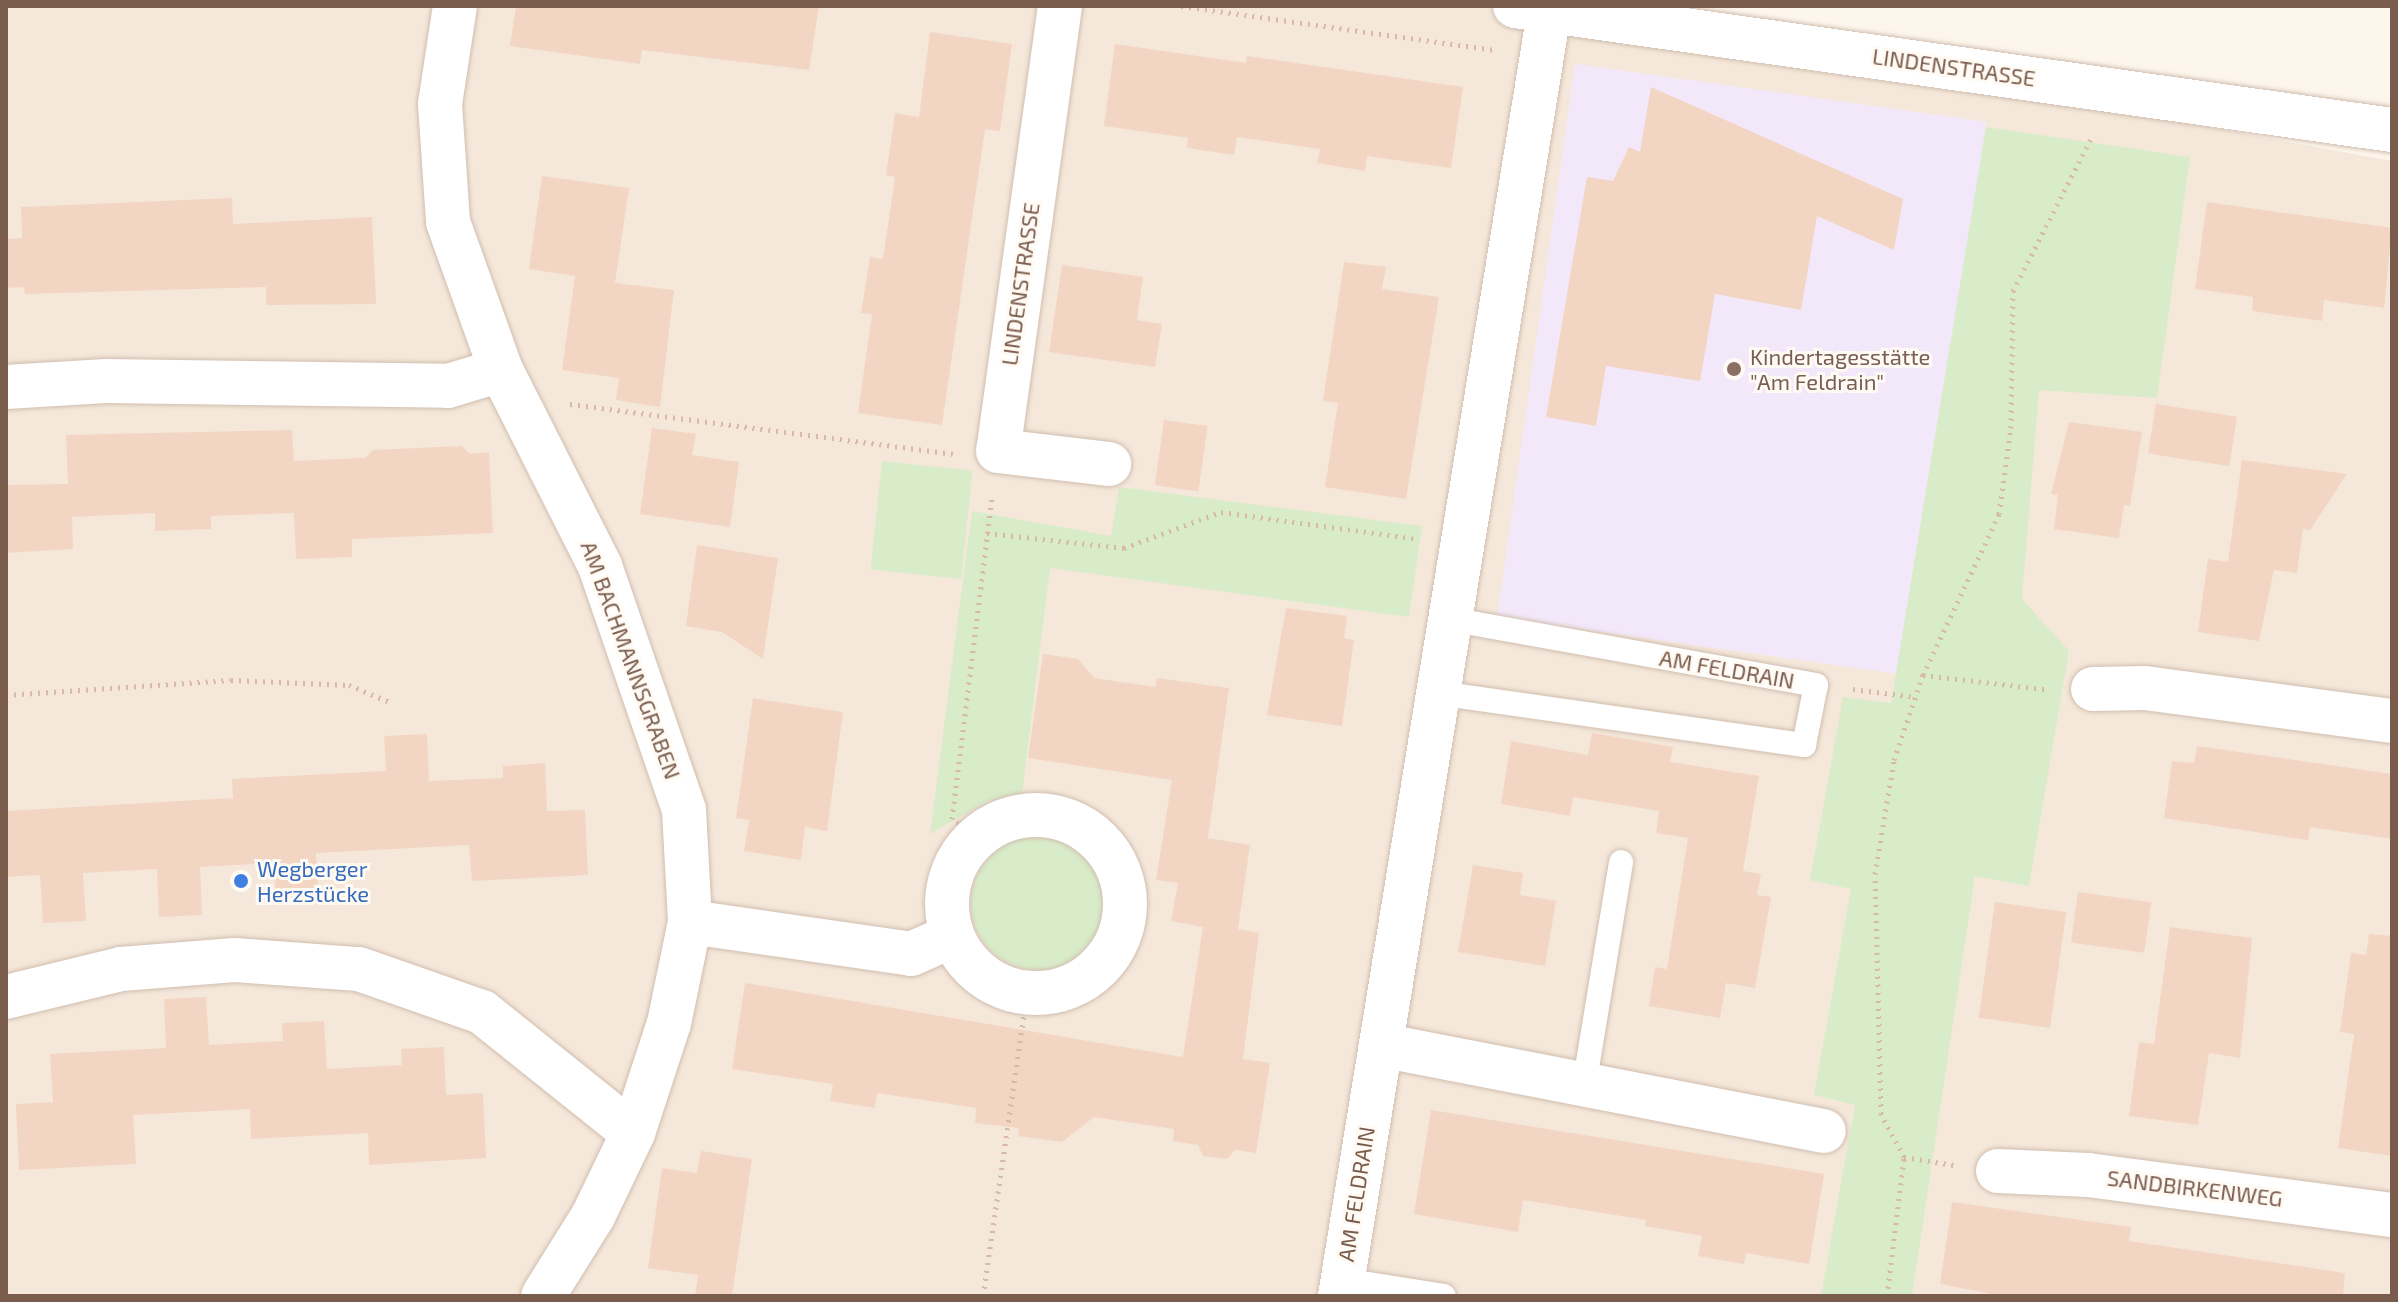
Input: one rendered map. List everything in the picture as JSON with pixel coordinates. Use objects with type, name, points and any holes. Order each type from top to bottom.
[{"type":"street","name":"AM BACHMANNSGRABEN","points":[[455,6],[440,104],[448,222],[510,383],[600,566],[661,733],[684,810],[690,922],[669,1023],[633,1133],[593,1216],[543,1296]]},
{"type":"street","name":"LINDENSTRASSE","points":[[998,455],[1060,6]]},
{"type":"street","name":"LINDENSTRASSE","points":[[1532,9],[2392,130]]},
{"type":"street","name":"AM FELDRAIN","points":[[1341,1288],[1461,548],[1532,9]]},
{"type":"street","points":[[6,387],[106,381],[448,386],[510,383]]},
{"type":"street","points":[[998,455],[1109,464]]},
{"type":"street","points":[[2093,689],[2145,688],[2392,721]]},
{"type":"street","points":[[1024,815],[1073,823],[1111,855],[1121,878],[1122,927],[1097,970],[1053,992],[1027,993],[982,975],[952,936],[947,893],[953,871],[979,835],[1024,815]]},
{"type":"street","points":[[690,922],[911,954],[952,936]]},
{"type":"street","points":[[6,997],[121,969],[207,962],[359,969],[482,1012],[633,1133]]},
{"type":"street","points":[[1381,1045],[1824,1131]]},
{"type":"street","name":"SANDBIRKENWEG","points":[[1998,1171],[2088,1175],[2392,1215]]},
{"type":"lane","name":"AM FELDRAIN","points":[[1438,693],[1804,745],[1816,685],[1450,619]]},
{"type":"lane","points":[[1584,1086],[1621,862]]},
{"type":"lane","points":[[1341,1288],[1444,1296]]},
{"type":"path","points":[[1887,1296],[1904,1157],[1881,1114],[1875,874],[1894,760],[1923,675],[1999,514],[2011,428],[2013,291],[2098,126]]},
{"type":"path","points":[[510,383],[998,455],[952,819],[979,835]]},
{"type":"path","points":[[987,533],[1124,548],[1221,512],[1376,531],[1461,548]]},
{"type":"path","points":[[1923,675],[2066,691],[2093,689]]},
{"type":"path","points":[[6,695],[231,680],[349,685],[390,702]]},
{"type":"path","points":[[1816,685],[1915,697]]},
{"type":"path","points":[[983,1296],[1027,993]]},
{"type":"shaded area","points":[[6,6],[1552,6],[2392,161],[2392,1296],[6,1296]]},
{"type":"shaded area","name":"Kindertagesstätte \"Am Feldrain\"","points":[[1575,64],[1986,122],[1908,675],[1497,618]]},
{"type":"green space","points":[[1986,127],[2190,157],[2157,398],[2039,390],[2022,599],[2069,651],[2029,886],[1975,876],[1912,1296],[1821,1296],[1855,1105],[1814,1095],[1851,889],[1810,880],[1843,697],[1891,703]]},
{"type":"green space","points":[[882,461],[973,471],[961,579],[871,569]]},
{"type":"green space","points":[[1119,487],[1422,526],[1409,617],[1050,568],[1022,794],[988,801],[930,834],[972,511],[1111,536]]},
{"type":"green space","points":[[1038,836],[1063,841],[1085,856],[1100,878],[1105,903],[1100,928],[1085,950],[1063,965],[1038,970],[1013,965],[991,950],[976,928],[971,903],[976,878],[991,856],[1013,841]]},
{"type":"building","points":[[516,6],[819,6],[809,70],[642,50],[640,64],[510,46]]},
{"type":"building","points":[[930,32],[1012,44],[1000,131],[985,129],[942,425],[858,413],[872,314],[861,313],[870,257],[883,259],[895,177],[886,175],[895,113],[919,117]]},
{"type":"building","points":[[1115,44],[1246,63],[1247,56],[1463,87],[1451,168],[1367,156],[1365,171],[1317,163],[1320,149],[1237,137],[1234,155],[1187,148],[1188,138],[1104,126]]},
{"type":"building","points":[[1651,87],[1903,199],[1894,250],[1817,216],[1801,310],[1715,294],[1700,381],[1606,366],[1596,426],[1546,417],[1587,177],[1613,181],[1629,147],[1640,152]]},
{"type":"building","points":[[542,176],[629,188],[615,283],[674,290],[660,407],[616,400],[619,378],[562,370],[575,276],[529,269]]},
{"type":"building","points":[[232,198],[233,224],[372,217],[376,304],[266,305],[266,287],[25,294],[24,287],[6,288],[6,239],[22,238],[21,207]]},
{"type":"building","points":[[2207,202],[2392,228],[2384,308],[2324,300],[2322,321],[2252,311],[2253,297],[2195,289]]},
{"type":"building","points":[[1344,262],[1386,267],[1382,289],[1439,297],[1406,499],[1325,487],[1338,403],[1323,401]]},
{"type":"building","points":[[1062,265],[1143,277],[1137,320],[1162,324],[1155,367],[1049,352]]},
{"type":"building","points":[[2156,404],[2237,417],[2229,466],[2148,453]]},
{"type":"building","points":[[1164,420],[1208,426],[1198,491],[1155,485]]},
{"type":"building","points":[[2069,422],[2142,432],[2130,506],[2124,505],[2119,538],[2054,529],[2058,495],[2051,494]]},
{"type":"building","points":[[652,428],[696,434],[692,455],[739,462],[730,527],[640,514]]},
{"type":"building","points":[[292,430],[294,461],[365,458],[373,450],[462,446],[470,454],[489,452],[493,533],[352,539],[352,557],[296,559],[294,513],[211,516],[211,529],[155,531],[155,513],[72,517],[73,549],[6,553],[6,485],[68,484],[66,435]]},
{"type":"building","points":[[2242,460],[2347,474],[2310,530],[2303,529],[2297,573],[2274,570],[2259,641],[2198,632],[2208,559],[2228,562]]},
{"type":"building","points":[[697,545],[778,558],[763,659],[722,632],[686,626]]},
{"type":"building","points":[[1286,608],[1347,616],[1344,638],[1354,640],[1342,726],[1267,715]]},
{"type":"building","points":[[1043,654],[1078,659],[1094,678],[1155,687],[1157,678],[1229,688],[1208,838],[1250,845],[1238,929],[1259,933],[1243,1059],[1270,1063],[1256,1153],[1235,1150],[1227,1159],[1203,1156],[1198,1145],[1173,1141],[1174,1129],[1094,1117],[1062,1142],[1018,1136],[1019,1128],[975,1123],[976,1108],[877,1093],[875,1108],[830,1101],[833,1084],[732,1069],[745,983],[1183,1057],[1203,927],[1171,921],[1178,883],[1156,880],[1172,780],[1028,758]]},
{"type":"building","points":[[753,698],[843,712],[827,831],[805,827],[801,860],[744,851],[749,820],[736,818]]},
{"type":"building","points":[[1592,733],[1673,747],[1670,762],[1759,776],[1743,871],[1761,874],[1757,895],[1771,897],[1755,988],[1726,983],[1720,1018],[1649,1006],[1655,967],[1667,969],[1688,838],[1656,833],[1659,811],[1573,797],[1570,816],[1501,804],[1511,741],[1588,755]]},
{"type":"building","points":[[427,734],[429,781],[503,778],[503,766],[545,763],[547,811],[585,810],[588,875],[472,881],[469,845],[316,853],[318,888],[276,891],[274,863],[200,867],[202,915],[159,917],[157,869],[83,873],[86,921],[43,923],[40,875],[6,877],[6,811],[233,798],[232,779],[386,771],[384,736]]},
{"type":"building","points":[[2197,746],[2392,774],[2392,839],[2310,827],[2308,840],[2164,818],[2172,761],[2194,763]]},
{"type":"building","points":[[1473,865],[1523,873],[1520,895],[1556,901],[1545,966],[1458,952]]},
{"type":"building","points":[[2078,892],[2151,902],[2144,953],[2071,943]]},
{"type":"building","points":[[1995,902],[2066,912],[2050,1028],[1979,1018]]},
{"type":"building","points":[[2170,927],[2252,938],[2240,1058],[2209,1053],[2198,1125],[2129,1116],[2139,1042],[2154,1044]]},
{"type":"building","points":[[2369,934],[2392,936],[2392,1156],[2338,1148],[2354,1034],[2340,1032],[2351,953],[2366,955]]},
{"type":"building","points":[[206,997],[209,1045],[283,1041],[282,1023],[324,1021],[327,1069],[402,1065],[401,1049],[444,1047],[446,1095],[483,1093],[486,1158],[369,1165],[368,1133],[251,1139],[250,1109],[133,1115],[136,1164],[19,1170],[16,1104],[53,1102],[50,1054],[166,1048],[164,999]]},
{"type":"building","points":[[1431,1110],[1824,1174],[1809,1264],[1746,1253],[1744,1264],[1698,1256],[1702,1236],[1645,1226],[1646,1220],[1523,1200],[1518,1232],[1414,1214]]},
{"type":"building","points":[[701,1151],[752,1159],[732,1296],[695,1296],[698,1275],[648,1268],[662,1168],[697,1173]]},
{"type":"building","points":[[1952,1202],[2131,1227],[2129,1241],[2345,1273],[2343,1296],[2003,1296],[1940,1284]]},
{"type":"place","name":"Kindertagesstätte \"Am Feldrain\"","points":[[1734,369]]},
{"type":"place","name":"Wegberger Herzstücke","points":[[241,881]]}]
